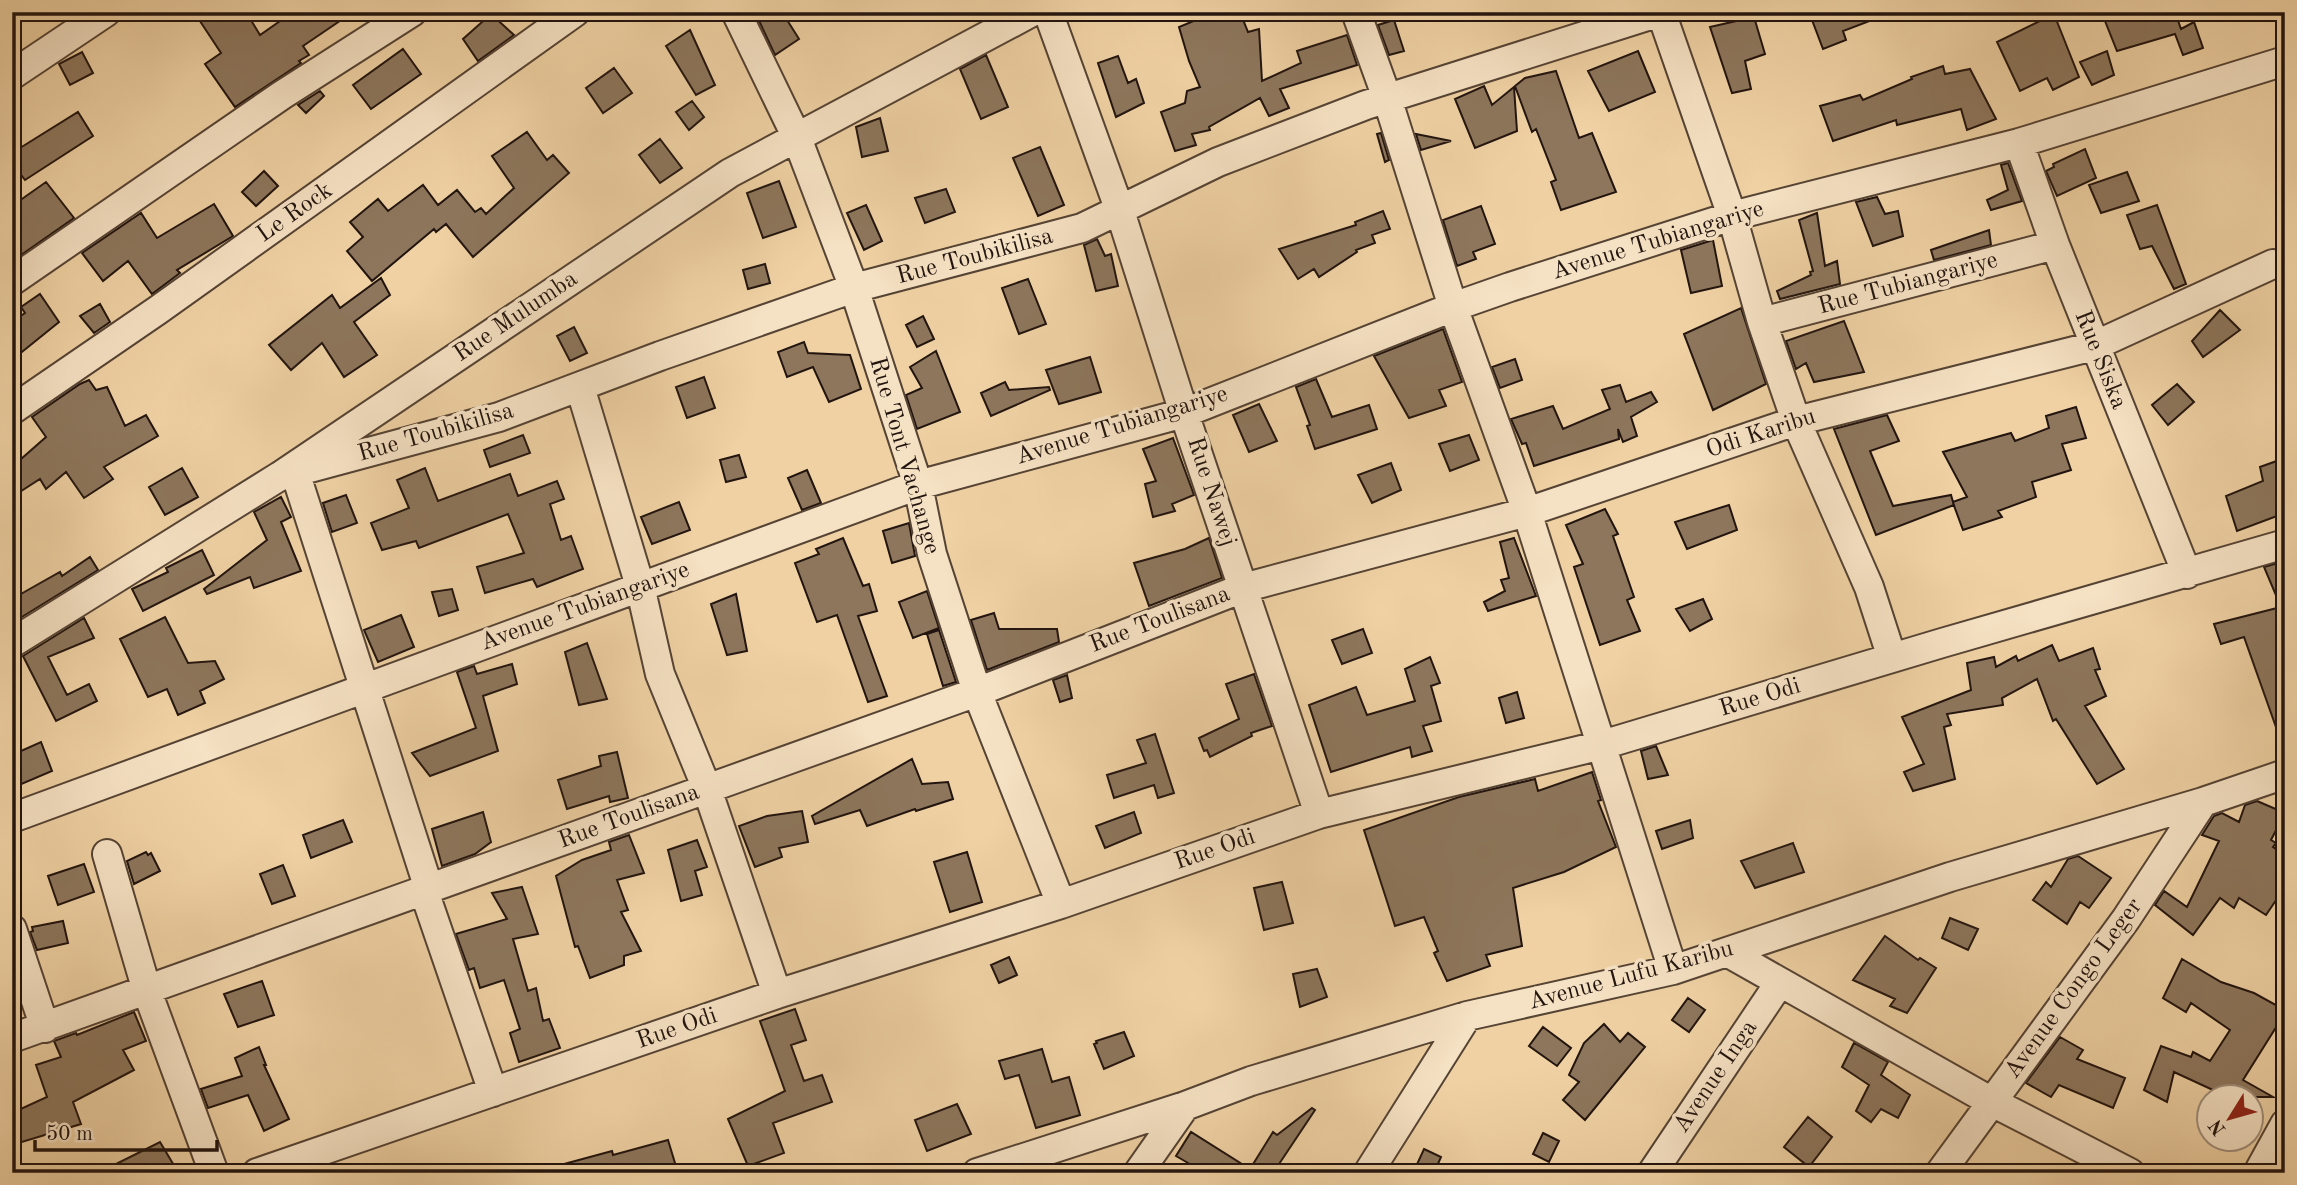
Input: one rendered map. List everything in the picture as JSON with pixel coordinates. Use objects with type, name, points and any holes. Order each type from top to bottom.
[{"type":"street","points":[[12,75],[106,12]]},
{"type":"street","points":[[12,281],[264,107],[412,12]]},
{"type":"street","name":"Le Rock","points":[[12,410],[158,310],[575,12]]},
{"type":"street","name":"Rue Tont Vachange","points":[[737,12],[797,138],[854,288],[918,485],[932,554],[977,692],[1061,904]]},
{"type":"street","name":"Rue Mulumba","points":[[12,643],[288,474],[730,173],[1032,12]]},
{"type":"street","name":"Rue Nawej","points":[[1048,12],[1120,211],[1242,588],[1320,814]]},
{"type":"street","points":[[1356,12],[1387,98],[1453,307],[1527,512],[1673,970]]},
{"type":"street","points":[[1661,12],[1732,216],[1762,322],[1796,421],[1869,587],[1892,658]]},
{"type":"street","name":"Rue Toubikilisa","points":[[288,474],[499,417],[854,288],[1082,228],[1219,162],[1387,98],[1661,12]]},
{"type":"street","name":"Avenue Tubiangariye","points":[[12,818],[918,485],[1184,413],[1453,307],[1732,216],[2019,143],[2285,61]]},
{"type":"street","name":"Rue Siska","points":[[2019,143],[2094,346],[2187,574]]},
{"type":"street","name":"Rue Tubiangariye","points":[[1762,322],[2055,245]]},
{"type":"street","name":"Odi Karibu","points":[[1242,588],[1527,512],[1796,421],[2094,346],[2273,264]]},
{"type":"street","points":[[580,387],[640,586],[660,674],[707,789],[777,994]]},
{"type":"street","points":[[288,474],[366,687],[426,890],[493,1092]]},
{"type":"street","name":"Rue Odi","points":[[257,1173],[777,994],[1061,904],[1320,814],[1602,745],[2285,544]]},
{"type":"street","name":"Rue Toulisana","points":[[12,1038],[147,992],[977,692],[1242,588]]},
{"type":"street","name":"Avenue Lufu Karibu","points":[[976,1173],[1185,1106],[1251,1081],[1467,1017],[1673,970],[1950,877],[2203,802],[2285,774]]},
{"type":"street","name":"Avenue Congo Leger","points":[[1940,1173],[2126,919],[2203,802]]},
{"type":"street","points":[[107,854],[147,992],[214,1173]]},
{"type":"street","points":[[12,929],[45,1028]]},
{"type":"street","points":[[1727,952],[1992,1102],[2130,1173]]},
{"type":"street","name":"Avenue Inga","points":[[1652,1173],[1780,982]]},
{"type":"street","points":[[1368,1173],[1467,1017]]},
{"type":"street","points":[[1138,1173],[1185,1106]]},
{"type":"street","points":[[2258,1173],[2285,1124]]},
{"type":"building","points":[[194,12],[246,12],[260,35],[293,12],[353,12],[303,46],[309,55],[299,61],[301,63],[235,107],[205,64],[221,53]]},
{"type":"building","points":[[755,12],[782,12],[799,39],[775,55]]},
{"type":"building","points":[[1215,12],[1240,12],[1248,32],[1259,29],[1262,81],[1301,63],[1297,51],[1347,35],[1357,65],[1280,89],[1289,108],[1269,116],[1260,98],[1209,127],[1210,130],[1192,134],[1196,145],[1175,151],[1161,112],[1185,103],[1187,91],[1200,87],[1179,27]]},
{"type":"building","points":[[1809,12],[1888,14],[1843,31],[1846,40],[1823,49]]},
{"type":"building","points":[[2139,12],[2175,12],[2181,29],[2194,22],[2203,48],[2183,55],[2175,34],[2117,51],[2105,21]]},
{"type":"building","points":[[491,14],[514,35],[478,61],[463,39]]},
{"type":"building","points":[[2054,14],[2079,77],[2053,90],[2047,78],[2020,91],[1997,42]]},
{"type":"building","points":[[1754,17],[1765,54],[1745,61],[1751,89],[1732,93],[1710,27]]},
{"type":"building","points":[[1394,20],[1404,51],[1389,55],[1378,25]]},
{"type":"building","points":[[690,30],[715,85],[696,95],[666,46]]},
{"type":"building","points":[[403,49],[421,74],[371,109],[353,85]]},
{"type":"building","points":[[1638,51],[1655,92],[1609,111],[1588,71]]},
{"type":"building","points":[[2107,51],[2114,75],[2092,85],[2080,62]]},
{"type":"building","points":[[82,52],[93,73],[70,85],[59,64]]},
{"type":"building","points":[[986,55],[1008,107],[981,119],[960,69]]},
{"type":"building","points":[[1118,56],[1128,83],[1136,79],[1144,103],[1116,117],[1098,63]]},
{"type":"building","points":[[1943,66],[1945,74],[1970,69],[1996,119],[1967,130],[1961,109],[1897,125],[1896,120],[1833,141],[1820,106],[1860,95],[1863,100],[1912,79],[1911,77]]},
{"type":"building","points":[[614,68],[632,93],[603,113],[586,88]]},
{"type":"building","points":[[1556,71],[1579,138],[1592,133],[1616,192],[1561,210],[1551,182],[1556,180],[1536,129],[1532,132],[1515,86],[1525,78]]},
{"type":"building","points":[[1484,86],[1492,105],[1514,87],[1517,131],[1475,148],[1455,99]]},
{"type":"building","points":[[320,91],[324,96],[306,113],[298,105]]},
{"type":"building","points":[[692,101],[704,117],[689,130],[676,112]]},
{"type":"building","points":[[78,112],[93,136],[25,180],[12,163],[12,153]]},
{"type":"building","points":[[880,118],[888,151],[862,157],[856,127]]},
{"type":"building","points":[[527,132],[547,160],[553,155],[569,173],[473,257],[446,224],[436,232],[434,229],[372,281],[347,251],[363,237],[350,222],[378,199],[388,211],[423,185],[438,205],[457,190],[475,212],[481,208],[486,214],[514,188],[492,156]]},
{"type":"building","points":[[1381,133],[1389,160],[1385,162],[1377,134]]},
{"type":"building","points":[[1416,134],[1451,141],[1421,150]]},
{"type":"building","points":[[660,139],[682,168],[660,183],[639,155]]},
{"type":"building","points":[[1040,147],[1064,205],[1038,216],[1013,158]]},
{"type":"building","points":[[2085,149],[2096,178],[2057,196],[2046,171],[2054,167],[2053,164]]},
{"type":"building","points":[[2008,163],[2022,201],[1991,210],[1987,200],[2008,190],[2001,165]]},
{"type":"building","points":[[264,171],[278,186],[256,206],[242,192]]},
{"type":"building","points":[[2127,172],[2139,201],[2101,213],[2089,185]]},
{"type":"building","points":[[779,181],[796,227],[763,238],[747,193]]},
{"type":"building","points":[[46,182],[74,218],[21,255],[12,242],[12,206]]},
{"type":"building","points":[[946,189],[955,212],[925,223],[915,198]]},
{"type":"building","points":[[1877,197],[1885,214],[1898,211],[1903,236],[1873,246],[1856,202]]},
{"type":"building","points":[[214,204],[233,236],[177,270],[180,273],[152,294],[128,261],[103,281],[82,253],[141,213],[157,238]]},
{"type":"building","points":[[866,205],[882,241],[864,250],[847,213]]},
{"type":"building","points":[[2157,205],[2186,284],[2174,289],[2152,246],[2140,249],[2127,215]]},
{"type":"building","points":[[1481,206],[1495,244],[1473,252],[1476,259],[1457,266],[1443,220]]},
{"type":"building","points":[[1383,211],[1390,229],[1372,235],[1375,243],[1356,250],[1357,252],[1319,277],[1314,269],[1298,279],[1279,249],[1356,225],[1355,222]]},
{"type":"building","points":[[1817,213],[1825,266],[1837,261],[1840,284],[1780,299],[1777,291],[1811,275],[1810,272],[1813,271],[1799,220]]},
{"type":"building","points":[[1989,230],[1991,245],[1934,260],[1931,250]]},
{"type":"building","points":[[1097,239],[1105,256],[1111,254],[1118,286],[1096,291],[1084,245]]},
{"type":"building","points":[[1713,240],[1722,286],[1691,293],[1681,250]]},
{"type":"building","points":[[765,264],[770,283],[748,289],[743,270]]},
{"type":"building","points":[[381,278],[390,295],[354,322],[377,355],[344,377],[322,343],[291,370],[269,345],[332,295],[340,308]]},
{"type":"building","points":[[1028,279],[1046,324],[1019,334],[1002,288]]},
{"type":"building","points":[[40,294],[59,322],[12,360],[12,322],[25,313],[21,307]]},
{"type":"building","points":[[100,304],[110,322],[94,333],[80,316]]},
{"type":"building","points":[[1741,308],[1766,384],[1713,410],[1684,334]]},
{"type":"building","points":[[2220,310],[2240,330],[2203,357],[2192,341]]},
{"type":"building","points":[[923,316],[934,339],[917,347],[906,325]]},
{"type":"building","points":[[1844,321],[1864,372],[1814,382],[1806,363],[1796,369],[1786,341]]},
{"type":"building","points":[[574,327],[587,353],[570,361],[557,336]]},
{"type":"building","points":[[1443,329],[1462,382],[1439,390],[1446,406],[1409,418],[1374,356]]},
{"type":"building","points":[[804,342],[808,353],[850,355],[861,389],[829,402],[813,367],[787,377],[778,352]]},
{"type":"building","points":[[936,351],[960,412],[917,429],[906,395],[922,388],[910,367]]},
{"type":"building","points":[[1090,357],[1101,392],[1059,404],[1046,370]]},
{"type":"building","points":[[1515,359],[1522,380],[1500,388],[1492,367]]},
{"type":"building","points":[[704,377],[715,408],[687,418],[676,387]]},
{"type":"building","points":[[1316,379],[1332,417],[1369,405],[1377,429],[1315,449],[1307,426],[1310,425],[1296,387]]},
{"type":"building","points":[[89,380],[96,390],[107,387],[125,426],[146,415],[158,436],[104,467],[113,479],[84,498],[66,472],[46,489],[40,479],[12,497],[12,467],[46,437],[32,417]]},
{"type":"building","points":[[1005,382],[1009,390],[1049,387],[1050,390],[991,416],[981,393]]},
{"type":"building","points":[[2177,384],[2194,402],[2168,425],[2152,405]]},
{"type":"building","points":[[1620,385],[1626,402],[1651,392],[1657,402],[1631,417],[1637,436],[1623,442],[1618,429],[1619,439],[1534,466],[1526,443],[1522,444],[1511,419],[1553,406],[1563,429],[1610,409],[1602,390]]},
{"type":"building","points":[[1259,404],[1277,441],[1249,452],[1233,415]]},
{"type":"building","points":[[2076,407],[2086,438],[2062,444],[2071,470],[2032,482],[2036,497],[1998,511],[2002,517],[1963,530],[1954,505],[1876,535],[1834,429],[1887,415],[1899,441],[1870,451],[1893,506],[1951,495],[1953,502],[1967,497],[1943,452],[2011,433],[2015,441],[2049,428],[2046,416]]},
{"type":"building","points":[[523,435],[530,453],[490,467],[484,450]]},
{"type":"building","points":[[1469,435],[1479,460],[1450,471],[1439,444]]},
{"type":"building","points":[[1173,438],[1194,495],[1172,504],[1175,511],[1153,517],[1145,484],[1156,481],[1143,449]]},
{"type":"building","points":[[739,455],[746,477],[726,482],[720,460]]},
{"type":"building","points":[[2285,458],[2285,513],[2237,531],[2226,496],[2263,481],[2260,467]]},
{"type":"building","points":[[1391,463],[1401,490],[1372,503],[1358,475]]},
{"type":"building","points":[[182,468],[198,497],[165,515],[149,487]]},
{"type":"building","points":[[425,468],[438,501],[510,474],[518,496],[557,481],[564,499],[550,504],[561,540],[571,536],[583,569],[537,587],[533,579],[485,593],[477,567],[524,553],[508,514],[419,548],[416,541],[382,550],[371,523],[409,508],[397,480]]},
{"type":"building","points":[[807,470],[821,503],[802,510],[788,478]]},
{"type":"building","points":[[346,495],[357,523],[332,532],[323,503]]},
{"type":"building","points":[[281,497],[291,517],[281,522],[301,571],[254,588],[250,577],[207,594],[204,589],[267,540],[254,512]]},
{"type":"building","points":[[679,502],[690,530],[652,544],[641,517]]},
{"type":"building","points":[[1729,505],[1737,530],[1687,549],[1675,522]]},
{"type":"building","points":[[1605,509],[1618,534],[1613,536],[1634,597],[1627,600],[1640,631],[1600,645],[1574,567],[1583,564],[1566,525]]},
{"type":"building","points":[[909,523],[915,556],[892,563],[883,531]]},
{"type":"building","points":[[843,538],[863,586],[869,584],[877,611],[858,616],[887,696],[868,702],[837,615],[817,622],[795,563],[819,554],[816,549]]},
{"type":"building","points":[[1209,538],[1222,578],[1149,606],[1134,563],[1185,549]]},
{"type":"building","points":[[1514,538],[1536,596],[1488,611],[1484,602],[1505,591],[1501,580],[1509,578],[1500,542]]},
{"type":"building","points":[[202,550],[214,575],[143,611],[132,589],[168,572],[166,568]]},
{"type":"building","points":[[90,557],[98,570],[12,623],[12,599],[60,572],[62,576]]},
{"type":"building","points":[[2285,561],[2285,743],[2282,744],[2244,637],[2221,644],[2214,624],[2281,607],[2264,567]]},
{"type":"building","points":[[452,589],[458,610],[439,616],[432,592]]},
{"type":"building","points":[[927,591],[939,628],[913,638],[899,602]]},
{"type":"building","points":[[736,594],[747,651],[727,655],[711,604]]},
{"type":"building","points":[[1703,599],[1712,619],[1690,631],[1676,609]]},
{"type":"building","points":[[994,613],[999,629],[1057,629],[1059,642],[987,670],[971,620]]},
{"type":"building","points":[[401,615],[414,647],[378,662],[364,630]]},
{"type":"building","points":[[165,617],[188,663],[215,661],[224,679],[200,691],[205,703],[178,715],[167,689],[148,697],[120,639]]},
{"type":"building","points":[[84,618],[94,638],[48,657],[67,695],[89,684],[97,701],[56,721],[23,656]]},
{"type":"building","points":[[1363,629],[1372,653],[1342,664],[1332,640]]},
{"type":"building","points":[[939,630],[956,682],[943,686],[927,634]]},
{"type":"building","points":[[587,643],[607,699],[579,705],[565,652]]},
{"type":"building","points":[[2052,645],[2059,661],[2093,648],[2100,669],[2095,670],[2106,696],[2085,706],[2124,769],[2097,784],[2056,719],[2053,721],[2037,679],[2002,698],[2003,705],[1947,714],[1951,725],[1944,727],[1955,779],[1913,791],[1904,772],[1924,764],[1902,717],[1971,690],[1967,663],[1994,657],[1996,667],[2016,656],[2018,661]]},
{"type":"building","points":[[1430,657],[1440,683],[1431,686],[1441,721],[1423,726],[1432,751],[1412,757],[1410,747],[1331,772],[1309,705],[1356,687],[1367,715],[1415,701],[1405,669]]},
{"type":"building","points":[[512,664],[517,684],[483,696],[498,751],[430,776],[412,753],[476,728],[457,672],[474,666],[477,674]]},
{"type":"building","points":[[1254,674],[1272,726],[1251,733],[1252,736],[1210,757],[1207,750],[1204,751],[1199,738],[1239,719],[1226,684]]},
{"type":"building","points":[[1067,675],[1072,698],[1060,702],[1053,680]]},
{"type":"building","points":[[1517,692],[1524,718],[1506,723],[1499,698]]},
{"type":"building","points":[[1155,734],[1174,793],[1158,798],[1154,785],[1114,798],[1107,775],[1146,763],[1137,740]]},
{"type":"building","points":[[41,742],[52,771],[12,788],[12,755]]},
{"type":"building","points":[[1656,746],[1668,775],[1648,779],[1641,751]]},
{"type":"building","points":[[617,752],[628,798],[610,802],[609,796],[567,809],[558,780],[601,766],[599,756]]},
{"type":"building","points":[[912,759],[922,784],[948,782],[953,799],[867,826],[860,810],[815,824],[812,816]]},
{"type":"building","points":[[1592,772],[1601,800],[1598,801],[1616,847],[1564,872],[1513,888],[1522,946],[1486,955],[1490,966],[1447,981],[1434,953],[1438,951],[1424,917],[1395,926],[1364,830],[1459,797],[1535,779],[1538,791]]},
{"type":"building","points":[[2257,801],[2285,813],[2271,840],[2276,843],[2273,847],[2285,855],[2285,887],[2266,915],[2239,898],[2234,908],[2220,898],[2193,935],[2155,905],[2164,891],[2187,907],[2219,841],[2202,835],[2214,816],[2222,813],[2239,822],[2245,805]]},
{"type":"building","points":[[802,811],[808,842],[779,848],[782,857],[755,867],[739,826],[767,816]]},
{"type":"building","points":[[483,812],[491,842],[475,854],[442,866],[432,829]]},
{"type":"building","points":[[1134,812],[1141,833],[1105,848],[1096,826]]},
{"type":"building","points":[[343,820],[352,842],[311,858],[303,835]]},
{"type":"building","points":[[1690,820],[1693,838],[1662,849],[1656,831]]},
{"type":"building","points":[[629,835],[644,873],[617,880],[628,910],[621,912],[641,951],[624,956],[624,965],[590,978],[578,946],[575,947],[556,876],[582,860],[611,850],[609,842]]},
{"type":"building","points":[[697,840],[707,867],[695,871],[702,895],[681,901],[668,850]]},
{"type":"building","points":[[1793,843],[1804,872],[1755,888],[1741,861]]},
{"type":"building","points":[[146,852],[148,855],[151,853],[160,871],[134,884],[127,861]]},
{"type":"building","points":[[967,852],[982,902],[950,912],[934,862]]},
{"type":"building","points":[[2078,856],[2111,878],[2089,908],[2080,902],[2067,924],[2033,900],[2046,882],[2051,887],[2068,859]]},
{"type":"building","points":[[84,864],[94,892],[58,905],[48,876]]},
{"type":"building","points":[[283,865],[295,896],[272,904],[260,874]]},
{"type":"building","points":[[1282,882],[1293,923],[1264,930],[1254,888]]},
{"type":"building","points":[[522,887],[538,934],[513,939],[528,991],[536,988],[543,1021],[549,1019],[560,1048],[519,1062],[510,1033],[520,1029],[504,980],[480,988],[474,968],[469,970],[456,934],[507,919],[492,893]]},
{"type":"building","points":[[1950,918],[1978,929],[1968,950],[1942,938]]},
{"type":"building","points":[[63,921],[68,943],[37,950],[30,932],[33,931],[32,927]]},
{"type":"building","points":[[1885,936],[1918,960],[1920,958],[1936,968],[1907,1013],[1890,1006],[1895,999],[1853,980]]},
{"type":"building","points":[[1009,957],[1017,975],[999,983],[991,965]]},
{"type":"building","points":[[2182,959],[2221,982],[2254,993],[2285,1010],[2285,1013],[2243,1080],[2250,1084],[2200,1084],[2174,1072],[2167,1102],[2144,1090],[2161,1046],[2191,1057],[2193,1052],[2210,1061],[2230,1030],[2191,1003],[2186,1012],[2163,998]]},
{"type":"building","points":[[1317,969],[1327,997],[1300,1007],[1293,974]]},
{"type":"building","points":[[262,981],[274,1015],[238,1027],[224,994]]},
{"type":"building","points":[[1688,998],[1705,1010],[1689,1032],[1672,1020]]},
{"type":"building","points":[[795,1009],[806,1040],[791,1045],[804,1081],[822,1075],[832,1102],[773,1123],[784,1153],[748,1166],[728,1119],[785,1091],[760,1021]]},
{"type":"building","points":[[134,1012],[146,1041],[123,1050],[134,1070],[73,1102],[81,1124],[12,1145],[12,1113],[47,1097],[36,1065],[61,1057],[54,1041],[76,1033],[77,1035]]},
{"type":"building","points":[[1604,1024],[1620,1042],[1628,1033],[1645,1047],[1585,1120],[1563,1100],[1579,1082],[1569,1075],[1584,1043]]},
{"type":"building","points":[[1543,1027],[1571,1048],[1557,1066],[1529,1046]]},
{"type":"building","points":[[1124,1032],[1134,1056],[1104,1069],[1094,1044]]},
{"type":"building","points":[[2060,1037],[2083,1050],[2077,1059],[2125,1078],[2113,1108],[2059,1085],[2051,1097],[2026,1083]]},
{"type":"building","points":[[1854,1043],[1888,1062],[1881,1075],[1910,1095],[1898,1118],[1881,1109],[1871,1122],[1856,1111],[1869,1085],[1842,1067]]},
{"type":"building","points":[[259,1047],[264,1065],[289,1119],[264,1131],[248,1095],[208,1108],[201,1089],[242,1076],[235,1058]]},
{"type":"building","points":[[1042,1049],[1052,1082],[1069,1077],[1080,1115],[1036,1128],[1019,1075],[1005,1079],[999,1061]]},
{"type":"building","points":[[957,1104],[971,1134],[927,1151],[915,1120]]},
{"type":"building","points":[[1312,1108],[1315,1110],[1273,1173],[1181,1173],[1188,1163],[1176,1156],[1191,1132],[1250,1169],[1273,1132],[1277,1135]]},
{"type":"building","points":[[1808,1117],[1832,1137],[1809,1167],[1784,1147]]},
{"type":"building","points":[[1543,1133],[1559,1141],[1549,1162],[1533,1154]]},
{"type":"building","points":[[668,1140],[678,1173],[554,1173],[553,1167]]},
{"type":"building","points":[[160,1142],[175,1167],[163,1173],[98,1173]]},
{"type":"building","points":[[1424,1149],[1441,1157],[1434,1173],[1413,1173]]}]
